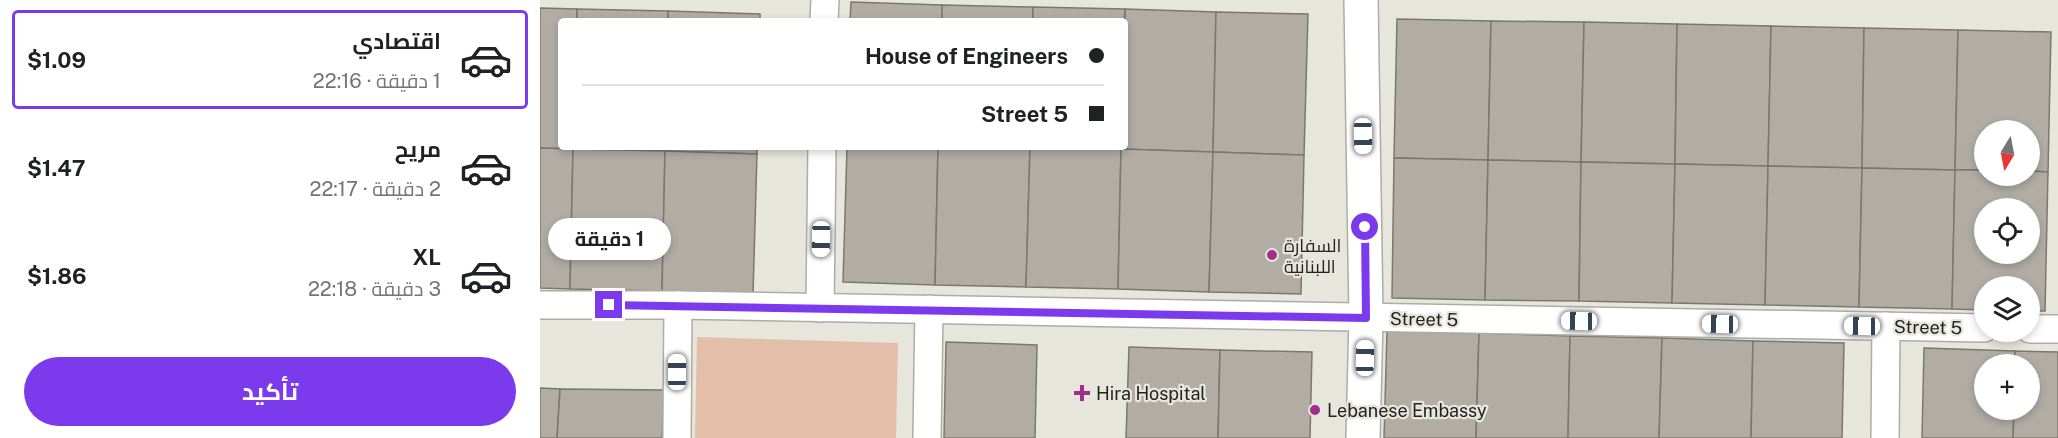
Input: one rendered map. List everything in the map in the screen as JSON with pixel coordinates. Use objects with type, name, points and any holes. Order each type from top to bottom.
[{"type":"street","points":[[824,18],[825,0]]},
{"type":"street","points":[[1361,0],[1366,318],[1363,438]]},
{"type":"street","points":[[820,308],[822,150]]},
{"type":"street","name":"Street 5","points":[[540,305],[678,305],[1974,328]]},
{"type":"street","points":[[677,438],[678,305]]},
{"type":"street","points":[[927,438],[928,309]]},
{"type":"street","points":[[1886,326],[1886,438]]},
{"type":"street","points":[[2040,329],[2058,329]]},
{"type":"shaded area","points":[[697,337],[898,343],[896,438],[695,438]]},
{"type":"building","points":[[851,2],[942,5],[942,18],[850,18]]},
{"type":"building","points":[[942,5],[1033,7],[1033,18],[942,18]]},
{"type":"building","points":[[1033,7],[1125,9],[1124,18],[1033,18]]},
{"type":"building","points":[[540,8],[577,9],[577,18],[558,18],[558,149],[540,148]]},
{"type":"building","points":[[577,9],[668,11],[668,18],[577,18]]},
{"type":"building","points":[[1125,9],[1216,12],[1213,152],[1128,149],[1128,18],[1125,18]]},
{"type":"building","points":[[668,11],[760,14],[760,18],[668,18]]},
{"type":"building","points":[[1216,12],[1308,14],[1304,155],[1213,152]]},
{"type":"building","points":[[1397,19],[1491,21],[1488,160],[1394,158]]},
{"type":"building","points":[[1491,21],[1584,22],[1581,162],[1488,160]]},
{"type":"building","points":[[1584,22],[1677,24],[1675,164],[1581,162]]},
{"type":"building","points":[[1677,24],[1771,26],[1768,166],[1675,164]]},
{"type":"building","points":[[1771,26],[1864,28],[1862,168],[1768,166]]},
{"type":"building","points":[[1864,28],[1958,30],[1955,170],[1862,168]]},
{"type":"building","points":[[1958,30],[2051,32],[2048,172],[2040,172],[2040,120],[1974,120],[1974,170],[1955,170]]},
{"type":"building","points":[[540,148],[573,150],[570,289],[540,288]]},
{"type":"building","points":[[573,150],[665,151],[662,291],[570,289]]},
{"type":"building","points":[[619,150],[665,150],[665,151]]},
{"type":"building","points":[[757,150],[757,154],[665,151]]},
{"type":"building","points":[[847,150],[938,150],[935,285],[843,282]]},
{"type":"building","points":[[938,150],[1030,150],[1026,287],[935,285]]},
{"type":"building","points":[[1030,150],[1121,150],[1118,289],[1026,287]]},
{"type":"building","points":[[1121,150],[1213,152],[1209,292],[1118,289]]},
{"type":"building","points":[[665,151],[757,154],[753,294],[662,291]]},
{"type":"building","points":[[1213,152],[1304,155],[1301,294],[1209,292]]},
{"type":"building","points":[[1394,158],[1488,160],[1485,300],[1392,298]]},
{"type":"building","points":[[1488,160],[1581,162],[1579,301],[1485,300]]},
{"type":"building","points":[[1581,162],[1675,164],[1672,303],[1579,301]]},
{"type":"building","points":[[1675,164],[1768,166],[1765,305],[1672,303]]},
{"type":"building","points":[[1768,166],[1862,168],[1859,307],[1765,305]]},
{"type":"building","points":[[1862,168],[1955,170],[1952,309],[1859,307]]},
{"type":"building","points":[[1955,170],[1974,170],[1974,186],[2040,186],[2040,172],[2048,172],[2045,311],[2040,311],[2040,276],[1974,276],[1974,310],[1952,309]]},
{"type":"building","points":[[1387,331],[1479,333],[1476,438],[1384,438]]},
{"type":"building","points":[[1479,333],[1570,336],[1568,438],[1476,438]]},
{"type":"building","points":[[1570,336],[1662,338],[1659,438],[1568,438]]},
{"type":"building","points":[[1662,338],[1753,341],[1751,438],[1659,438]]},
{"type":"building","points":[[1753,341],[1844,343],[1842,438],[1751,438]]},
{"type":"building","points":[[946,342],[1037,345],[1035,438],[944,438]]},
{"type":"building","points":[[1129,347],[1220,350],[1218,438],[1126,438]]},
{"type":"building","points":[[1924,348],[2015,351],[2015,354],[1974,354],[1974,420],[2014,420],[2013,438],[1922,438]]},
{"type":"building","points":[[1220,350],[1312,352],[1310,438],[1218,438]]},
{"type":"building","points":[[2015,351],[2058,352],[2058,438],[2013,438],[2014,420],[2040,420],[2040,354],[2015,354]]},
{"type":"building","points":[[540,388],[560,389],[557,438],[540,438]]},
{"type":"building","points":[[560,389],[664,390],[662,438],[557,438]]},
{"type":"place","name":"السفارة اللبنانية","points":[[1272,255]]},
{"type":"place","name":"Hira Hospital","points":[[1082,393]]},
{"type":"place","name":"Lebanese Embassy","points":[[1315,410]]},
{"type":"route","points":[[609,305],[1366,318],[1365,227]]}]
